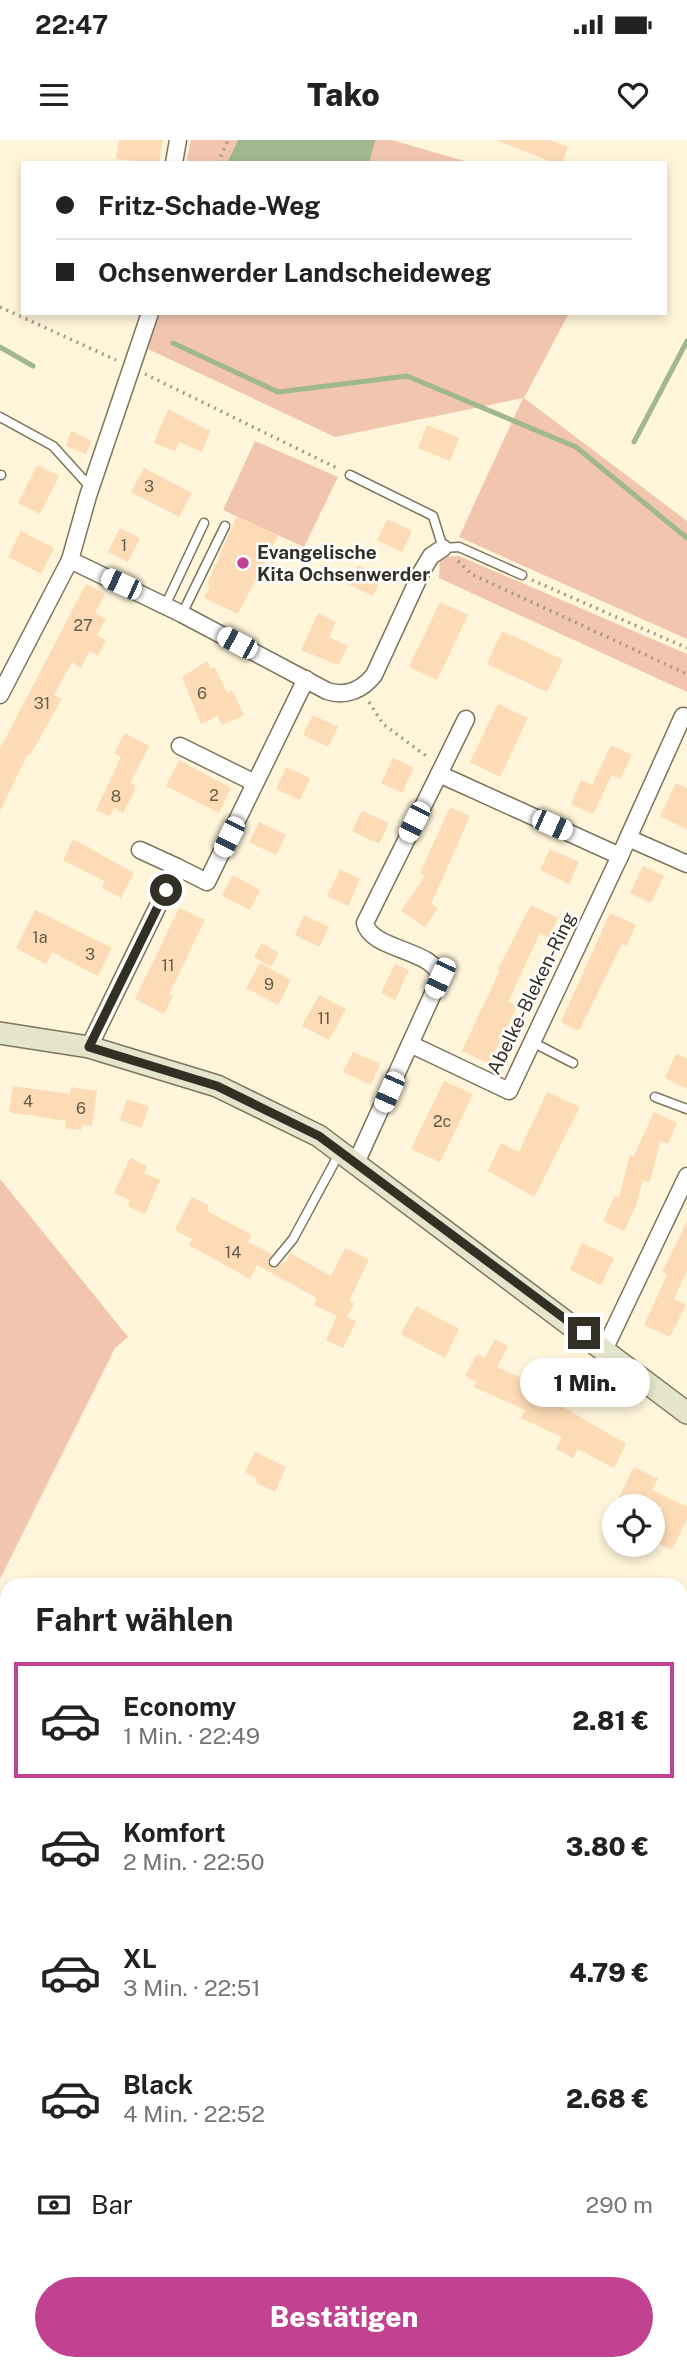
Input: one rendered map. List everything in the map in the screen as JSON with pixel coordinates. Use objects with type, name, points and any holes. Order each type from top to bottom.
[{"type":"street","points":[[174,161],[178,140]]},
{"type":"street","points":[[0,695],[70,560],[91,488],[134,368],[149,315]]},
{"type":"street","points":[[70,560],[183,614],[336,693],[362,687],[374,675],[422,571],[431,556],[443,548]]},
{"type":"street","points":[[140,850],[207,882],[306,679]]},
{"type":"street","name":"Abelke-Bleken-Ring","points":[[410,1044],[509,1091],[683,716]]},
{"type":"street","points":[[349,1157],[410,1044],[440,978],[434,965],[371,935],[365,923],[466,719]]},
{"type":"street","points":[[180,746],[256,783]]},
{"type":"street","points":[[440,771],[620,856]]},
{"type":"street","points":[[628,838],[687,864]]},
{"type":"street","points":[[89,1047],[177,867]]},
{"type":"street","points":[[0,1032],[89,1047],[217,1086],[319,1136],[605,1348],[687,1413]]},
{"type":"street","points":[[605,1348],[687,1176]]},
{"type":"lane","points":[[0,417],[53,446],[91,488]]},
{"type":"lane","points":[[350,475],[433,516],[443,548],[459,547],[523,575]]},
{"type":"lane","points":[[165,606],[204,523]]},
{"type":"lane","points":[[183,614],[225,526]]},
{"type":"lane","points":[[532,1042],[573,1063]]},
{"type":"lane","points":[[655,1097],[687,1109]]},
{"type":"lane","points":[[274,1262],[349,1157]]},
{"type":"path","points":[[218,161],[228,140]]},
{"type":"path","points":[[0,307],[134,368],[350,475]]},
{"type":"path","points":[[471,574],[687,674]]},
{"type":"path","points":[[523,575],[687,648]]},
{"type":"path","points":[[362,687],[383,724],[440,771]]},
{"type":"shaded area","points":[[191,140],[238,140],[228,161],[186,161]]},
{"type":"shaded area","points":[[238,140],[375,141],[370,161],[228,161]]},
{"type":"shaded area","points":[[374,140],[392,140],[464,161],[369,161]]},
{"type":"shaded area","points":[[155,315],[568,315],[524,398],[687,521],[687,639],[459,537],[523,398],[335,437],[148,349]]},
{"type":"shaded area","points":[[255,441],[338,477],[304,547],[223,510]]},
{"type":"shaded area","points":[[459,556],[687,654],[687,692],[439,578],[440,557]]},
{"type":"shaded area","points":[[0,1179],[128,1337],[115,1348],[0,1578]]},
{"type":"building","points":[[119,140],[163,140],[159,161],[116,159]]},
{"type":"building","points":[[496,140],[549,140],[568,147],[563,161],[549,161]]},
{"type":"building","points":[[168,409],[210,431],[202,452],[179,442],[175,451],[154,443]]},
{"type":"building","points":[[427,425],[459,438],[450,461],[418,448]]},
{"type":"building","points":[[71,431],[91,441],[86,454],[66,446]]},
{"type":"building","points":[[37,465],[59,476],[40,514],[18,503]]},
{"type":"building","points":[[144,468],[192,493],[179,517],[131,492]]},
{"type":"building","name":"Evangelische Kita Ochsenwerder","points":[[237,516],[278,536],[238,614],[204,598],[210,586],[207,584]]},
{"type":"building","points":[[387,519],[412,531],[402,552],[377,540]]},
{"type":"building","points":[[120,528],[140,538],[128,562],[108,552]]},
{"type":"building","points":[[21,531],[54,548],[41,574],[8,557]]},
{"type":"building","points":[[358,565],[382,576],[373,596],[348,584]]},
{"type":"building","points":[[86,584],[105,594],[95,613],[106,619],[97,635],[106,640],[98,656],[90,651],[81,668],[72,662],[54,695],[62,699],[30,755],[28,754],[0,811],[0,749]]},
{"type":"building","points":[[440,602],[468,615],[437,680],[409,667]]},
{"type":"building","points":[[318,613],[336,622],[329,637],[348,646],[338,665],[301,650]]},
{"type":"building","points":[[502,631],[563,660],[547,692],[487,664]]},
{"type":"building","points":[[207,661],[211,669],[215,667],[227,693],[232,690],[244,715],[222,725],[217,716],[201,724],[182,677]]},
{"type":"building","points":[[498,704],[528,718],[500,777],[470,762]]},
{"type":"building","points":[[313,715],[338,727],[328,747],[303,735]]},
{"type":"building","points":[[125,733],[149,746],[130,783],[135,785],[134,792],[123,813],[114,808],[110,816],[96,810],[121,757],[114,753]]},
{"type":"building","points":[[611,745],[632,755],[620,779],[612,775],[593,814],[571,804],[581,780],[592,785]]},
{"type":"building","points":[[393,758],[414,768],[402,793],[381,783]]},
{"type":"building","points":[[179,760],[231,788],[219,813],[166,786]]},
{"type":"building","points":[[286,767],[310,778],[300,800],[276,789]]},
{"type":"building","points":[[676,783],[687,788],[687,829],[660,816]]},
{"type":"building","points":[[450,807],[470,816],[431,904],[438,908],[425,927],[401,911],[425,876],[420,873]]},
{"type":"building","points":[[362,811],[389,823],[379,844],[352,831]]},
{"type":"building","points":[[259,822],[286,835],[276,855],[249,842]]},
{"type":"building","points":[[73,839],[134,873],[121,898],[102,888],[105,881],[63,860]]},
{"type":"building","points":[[550,849],[579,862],[569,884],[540,870]]},
{"type":"building","points":[[643,866],[664,876],[651,903],[630,893]]},
{"type":"building","points":[[340,869],[360,879],[348,906],[327,896]]},
{"type":"building","points":[[233,875],[260,890],[250,910],[222,896]]},
{"type":"building","points":[[531,905],[558,918],[549,937],[540,933],[508,1002],[517,1006],[489,1064],[462,1051],[500,970],[498,969]]},
{"type":"building","points":[[179,908],[205,920],[169,994],[173,996],[164,1014],[135,999]]},
{"type":"building","points":[[35,910],[112,948],[98,976],[52,952],[46,964],[16,948]]},
{"type":"building","points":[[610,913],[636,925],[626,946],[622,944],[579,1031],[561,1022]]},
{"type":"building","points":[[304,915],[329,927],[319,947],[295,935]]},
{"type":"building","points":[[262,943],[279,953],[271,967],[254,957]]},
{"type":"building","points":[[260,963],[291,980],[278,1005],[246,988]]},
{"type":"building","points":[[395,964],[409,970],[395,1000],[381,993]]},
{"type":"building","points":[[319,995],[346,1009],[329,1040],[302,1026]]},
{"type":"building","points":[[353,1052],[380,1064],[371,1085],[343,1072]]},
{"type":"building","points":[[676,1054],[687,1058],[687,1089],[665,1078]]},
{"type":"building","points":[[444,1081],[473,1094],[440,1162],[411,1149]]},
{"type":"building","points":[[13,1086],[70,1094],[71,1087],[97,1091],[92,1126],[82,1125],[81,1130],[65,1128],[66,1121],[9,1112]]},
{"type":"building","points":[[547,1092],[580,1107],[534,1197],[488,1171],[501,1143],[519,1152]]},
{"type":"building","points":[[127,1099],[149,1107],[141,1128],[120,1120]]},
{"type":"building","points":[[654,1112],[677,1123],[668,1144],[660,1141],[650,1182],[642,1181],[636,1206],[624,1231],[603,1221],[615,1196],[619,1198],[630,1155],[634,1156]]},
{"type":"building","points":[[130,1158],[147,1166],[144,1173],[160,1180],[145,1214],[128,1206],[130,1200],[114,1193]]},
{"type":"building","points":[[192,1197],[209,1206],[207,1211],[252,1235],[248,1242],[272,1254],[268,1262],[272,1268],[286,1262],[290,1253],[331,1276],[345,1248],[369,1260],[349,1301],[354,1303],[347,1317],[356,1321],[343,1348],[326,1340],[337,1316],[314,1305],[317,1298],[257,1265],[250,1279],[189,1245],[192,1239],[175,1230]]},
{"type":"building","points":[[687,1221],[687,1271],[674,1299],[686,1305],[670,1337],[644,1325],[667,1275],[662,1272]]},
{"type":"building","points":[[582,1243],[614,1258],[601,1285],[570,1270]]},
{"type":"building","points":[[416,1306],[459,1329],[445,1358],[401,1334]]},
{"type":"building","points":[[495,1339],[508,1346],[497,1367],[562,1396],[558,1404],[626,1444],[614,1468],[578,1449],[573,1458],[556,1449],[562,1437],[521,1418],[525,1410],[474,1387],[477,1382],[465,1376],[477,1354],[485,1358]]},
{"type":"building","points":[[255,1452],[286,1467],[275,1492],[255,1482],[257,1478],[245,1472]]},
{"type":"building","points":[[634,1467],[658,1479],[652,1490],[660,1494],[620,1494]]},
{"type":"building","points":[[665,1496],[687,1507],[687,1519],[672,1550],[665,1547]]},
{"type":"waterway","points":[[634,442],[687,341]]},
{"type":"waterway","points":[[173,343],[278,392],[407,376],[576,447],[687,538]]},
{"type":"waterway","points":[[0,347],[33,366]]},
{"type":"place","name":"Evangelische Kita Ochsenwerder","points":[[243,563]]},
{"type":"route","points":[[166,890],[89,1047],[217,1086],[319,1136],[584,1333]]}]
